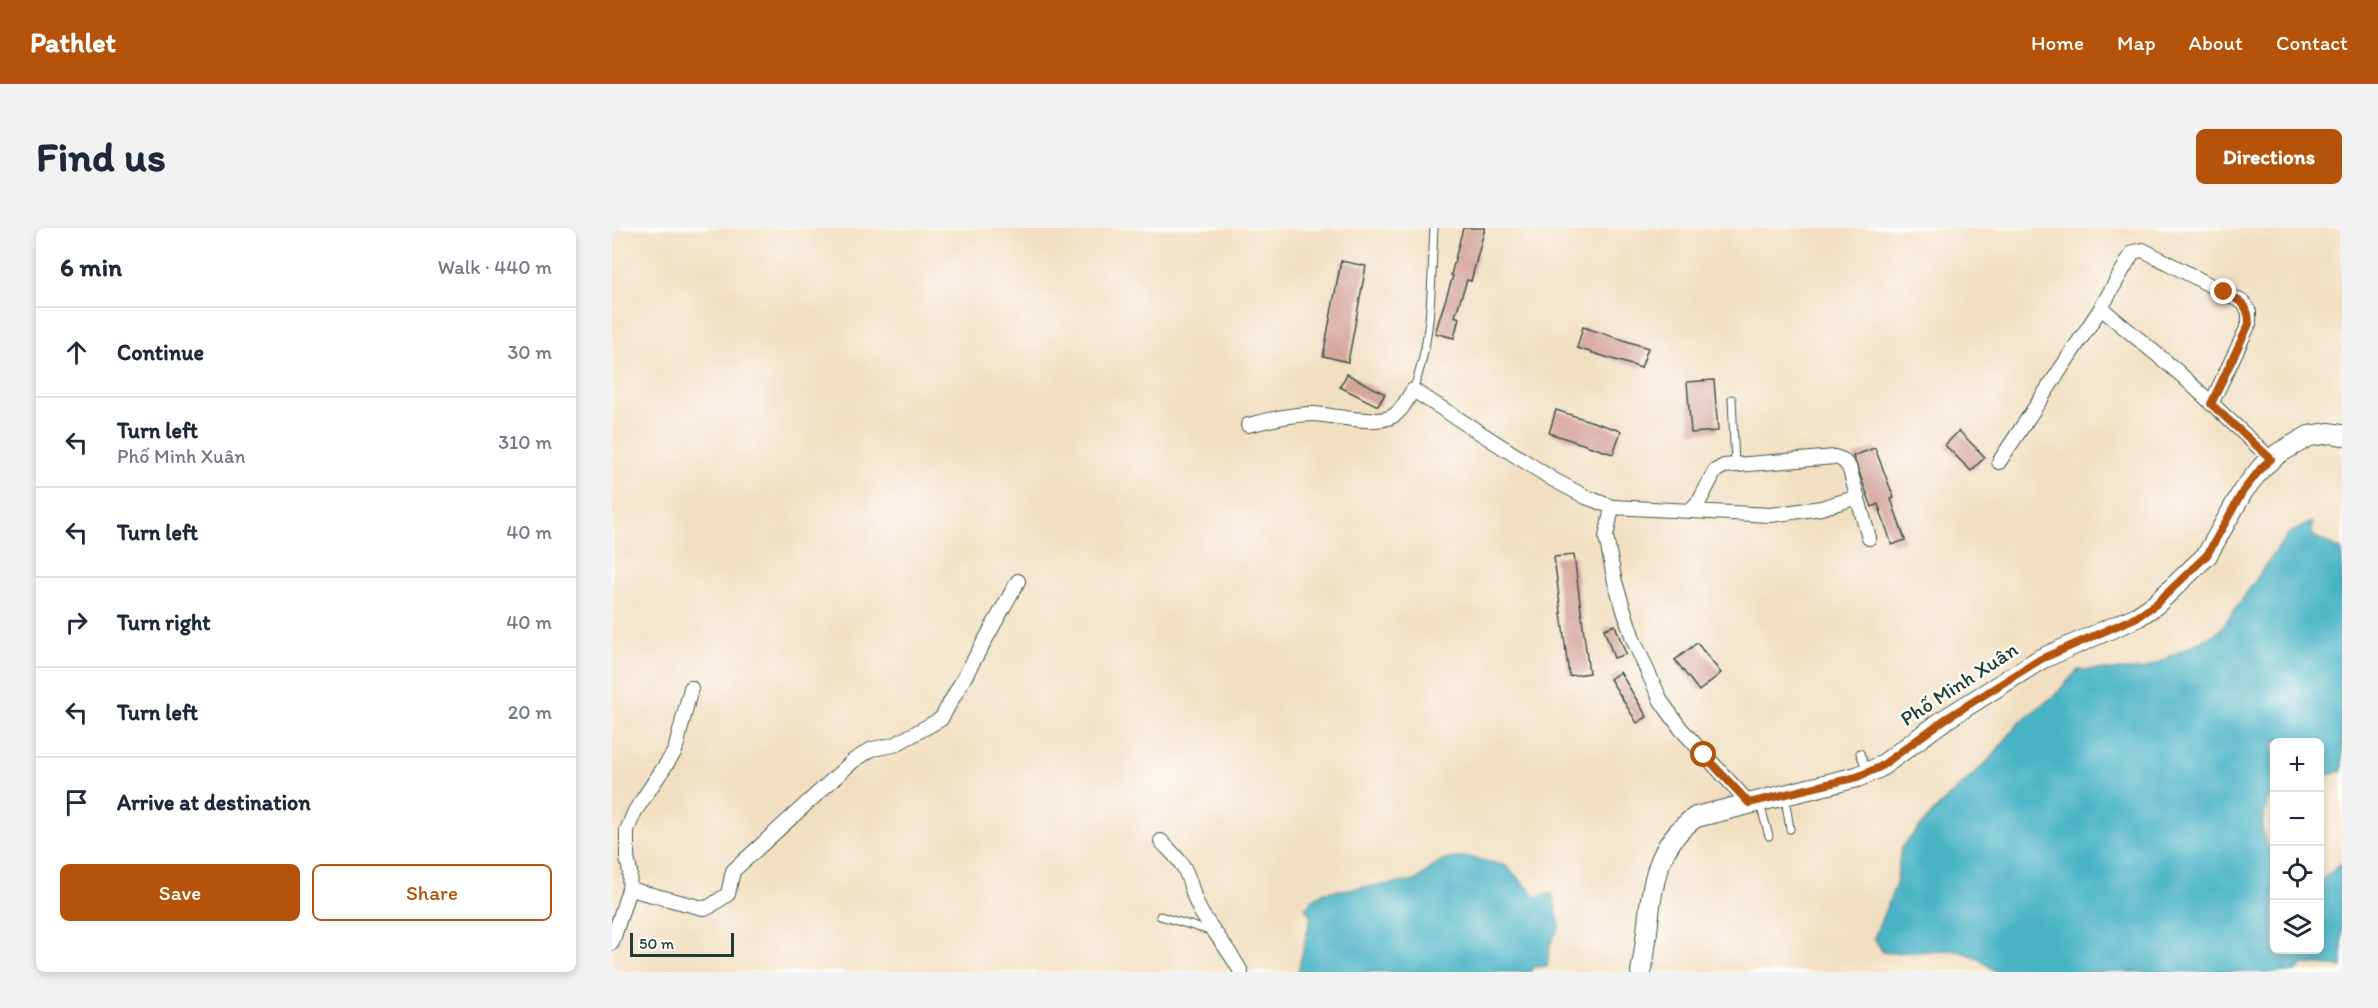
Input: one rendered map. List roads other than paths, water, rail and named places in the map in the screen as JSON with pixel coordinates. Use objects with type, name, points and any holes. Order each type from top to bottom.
[{"type":"street","points":[[1999,462],[2101,308],[2133,252],[2137,250],[2143,250],[2244,303],[2249,312],[2249,324],[2211,404]]},
{"type":"street","points":[[2101,308],[2178,372],[2271,459]]},
{"type":"street","points":[[1248,425],[1289,416],[1313,414],[1380,420],[1392,417],[1401,410],[1413,390],[1554,480],[1586,497],[1612,507],[1771,515],[1821,508],[1857,497]]},
{"type":"street","name":"Phố Minh Xuân","points":[[1641,972],[1656,870],[1672,838],[1696,816],[1784,796],[1868,773],[1880,767],[1944,720],[2041,659],[2137,617],[2155,605],[2207,555],[2243,491],[2271,459],[2309,436],[2330,433],[2342,435]]},
{"type":"street","points":[[1690,511],[1700,500],[1715,471],[1724,466],[1834,457],[1843,460],[1849,467],[1869,537]]},
{"type":"street","points":[[1612,507],[1606,537],[1615,582],[1633,639],[1661,701],[1681,729],[1754,802]]},
{"type":"street","points":[[629,889],[702,908],[709,908],[728,894],[734,871],[852,761],[872,749],[894,745],[940,719],[1018,581]]},
{"type":"street","points":[[612,943],[629,889],[627,830],[634,811],[675,751],[691,688]]},
{"type":"street","points":[[1161,841],[1186,871],[1194,901],[1231,952],[1241,972]]},
{"type":"lane","points":[[1413,390],[1421,369],[1428,326],[1434,228]]},
{"type":"lane","points":[[1732,399],[1735,465]]},
{"type":"lane","points":[[1860,753],[1868,773]]},
{"type":"lane","points":[[1784,796],[1791,828]]},
{"type":"lane","points":[[1754,802],[1769,836]]},
{"type":"lane","points":[[1160,916],[1216,932]]},
{"type":"water","points":[[2312,522],[2312,535],[2342,551],[2342,771],[2324,776],[2324,738],[2270,738],[2270,797],[2262,827],[2270,849],[2270,954],[2324,954],[2324,878],[2342,863],[2342,967],[2304,964],[2296,972],[1996,972],[1981,960],[1954,951],[1883,952],[1874,938],[1896,884],[1901,848],[1939,806],[1987,762],[2020,722],[2055,695],[2078,670],[2143,670],[2219,632],[2288,534]]},
{"type":"water","points":[[1467,857],[1506,866],[1537,897],[1552,893],[1560,926],[1550,944],[1547,966],[1532,967],[1531,972],[1298,972],[1311,916],[1305,908],[1313,899],[1325,892],[1415,881],[1442,860]]}]
